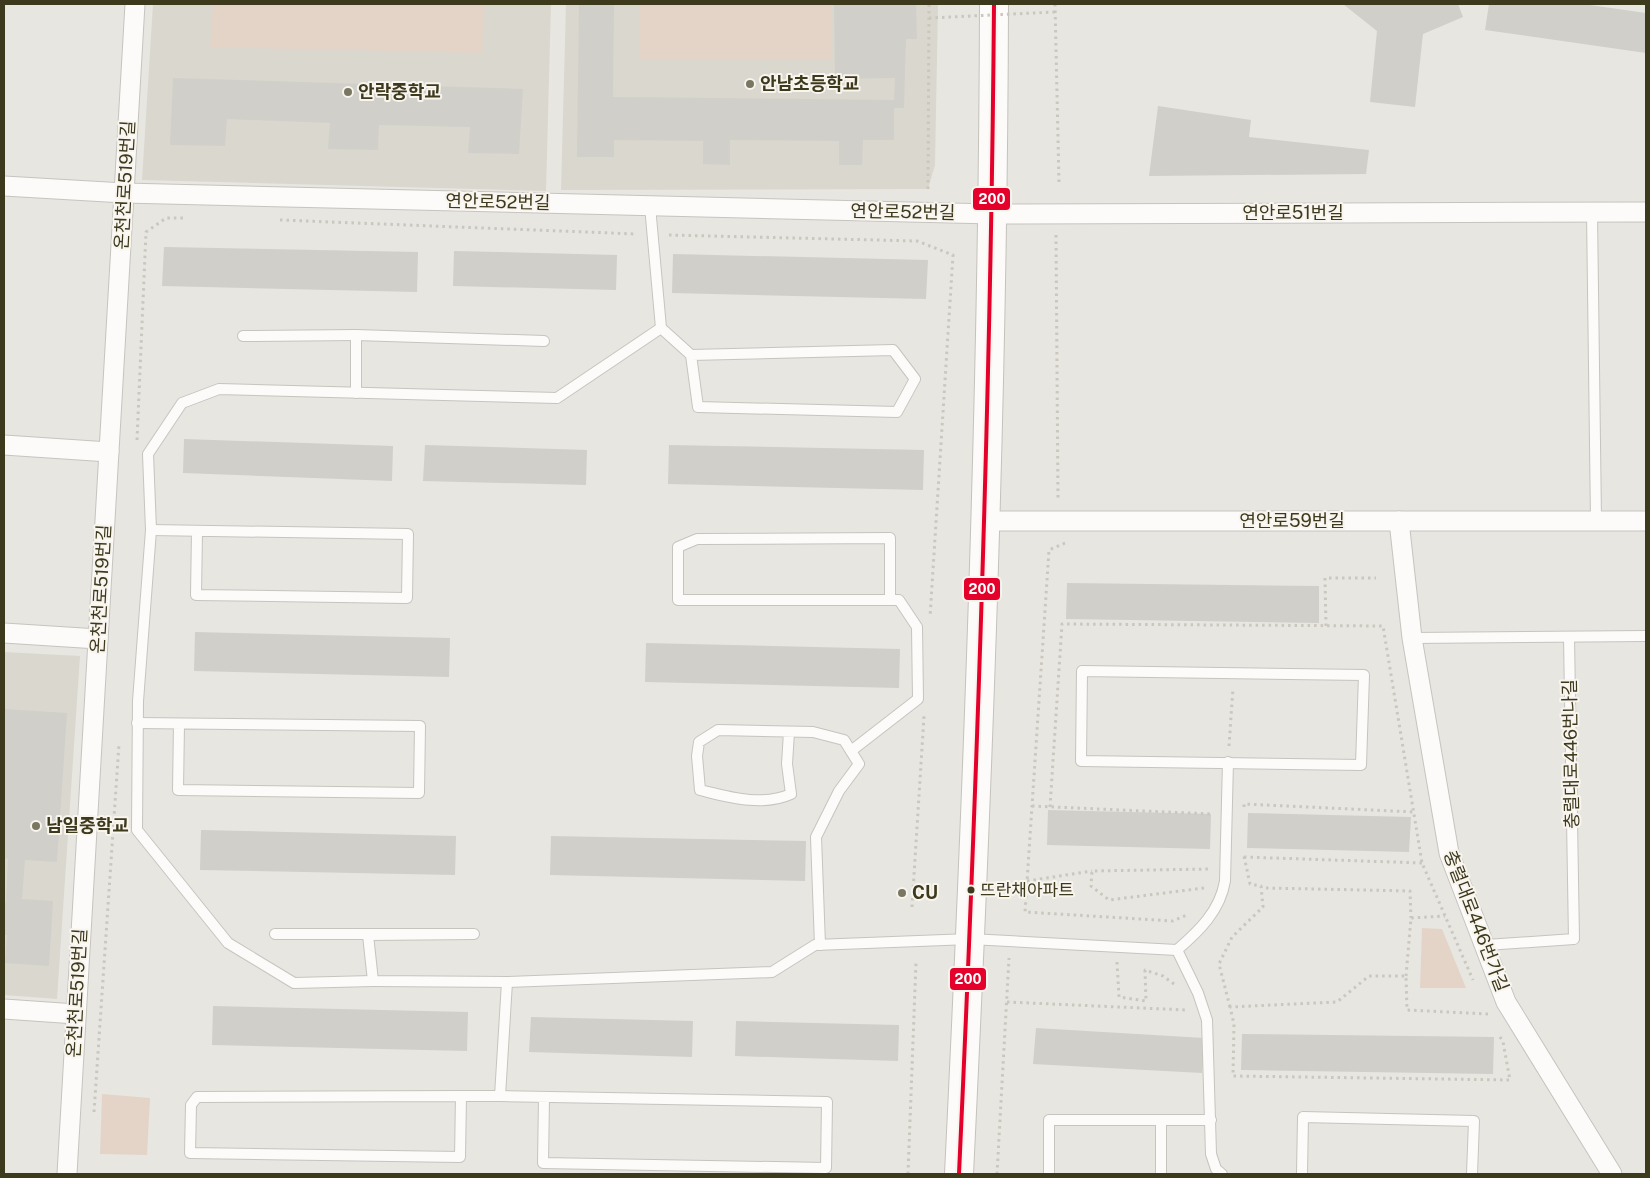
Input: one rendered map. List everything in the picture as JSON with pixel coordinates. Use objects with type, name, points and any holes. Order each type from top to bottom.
[{"type":"main road","points":[[959,1174],[987,521],[993,214],[994,4]]},
{"type":"street","name":"온천천로519번길","points":[[67,1174],[135,4]]},
{"type":"street","name":"연안로52번길","points":[[4,186],[124,193],[993,214]]},
{"type":"street","name":"연안로51번길","points":[[993,214],[1646,212]]},
{"type":"street","points":[[4,445],[109,452]]},
{"type":"street","name":"연안로59번길","points":[[987,521],[1646,521]]},
{"type":"street","name":"충렬대로446번가길","points":[[1399,521],[1412,638],[1448,853],[1486,945],[1506,1002],[1612,1174]]},
{"type":"street","points":[[4,633],[98,639]]},
{"type":"street","points":[[4,1009],[76,1014]]},
{"type":"lane","points":[[650,206],[661,328],[691,356],[698,407],[897,412],[914,379],[893,350],[691,356]]},
{"type":"lane","points":[[1592,212],[1596,521]]},
{"type":"lane","points":[[661,328],[557,398],[219,389],[182,403],[148,454],[151,530],[138,723],[136,830],[228,944],[294,983],[373,981],[507,982],[772,972],[815,945],[970,940],[1177,950],[1210,918],[1223,893],[1225,881],[1228,762]]},
{"type":"lane","points":[[356,335],[356,393]]},
{"type":"lane","points":[[243,336],[356,335],[544,341]]},
{"type":"lane","points":[[151,530],[408,534],[407,598],[196,595],[197,531]]},
{"type":"lane","points":[[851,751],[918,699],[917,627],[900,600],[890,600],[678,600],[678,547],[697,539],[890,538],[890,600]]},
{"type":"lane","points":[[1412,638],[1646,636]]},
{"type":"lane","name":"충렬대로446번나길","points":[[1486,945],[1574,939],[1568,637]]},
{"type":"lane","points":[[1082,671],[1234,672],[1364,675],[1361,766],[1228,762],[1081,761],[1082,671]]},
{"type":"lane","points":[[138,723],[420,726],[419,792],[178,790],[179,724]]},
{"type":"lane","points":[[789,732],[787,764],[791,794],[778,800],[740,799],[700,790],[697,756],[699,742],[718,730],[813,732],[844,740],[859,764],[839,791],[816,837],[820,945]]},
{"type":"lane","points":[[275,934],[474,934],[368,934],[373,981]]},
{"type":"lane","points":[[1177,950],[1194,985],[1207,1020],[1212,1160],[1216,1169],[1222,1174]]},
{"type":"lane","points":[[500,1096],[507,982]]},
{"type":"lane","points":[[461,1096],[460,1157],[190,1153],[191,1105],[197,1097],[461,1096],[500,1096],[828,1102],[826,1168],[543,1163],[544,1098]]},
{"type":"lane","points":[[1302,1174],[1304,1117],[1474,1122],[1472,1174]]},
{"type":"lane","points":[[1049,1174],[1049,1120],[1211,1120]]},
{"type":"lane","points":[[1160,1174],[1161,1120]]},
{"type":"path","points":[[928,189],[930,4]]},
{"type":"path","points":[[1055,4],[1059,183]]},
{"type":"path","points":[[929,18],[1055,12]]},
{"type":"path","points":[[270,220],[593,231],[652,235],[917,241],[953,255],[930,620]]},
{"type":"path","points":[[1056,234],[1058,504]]},
{"type":"path","points":[[1050,550],[1025,912],[1173,921],[1190,914]]},
{"type":"path","points":[[1326,626],[1325,578],[1376,578]]},
{"type":"path","points":[[1228,762],[1234,672]]},
{"type":"path","points":[[912,907],[924,709]]},
{"type":"path","points":[[1244,813],[1244,804],[1414,812]]},
{"type":"path","points":[[1032,806],[1211,814],[1212,824]]},
{"type":"path","points":[[1244,848],[1250,884],[1261,886],[1263,907],[1232,936],[1219,964],[1234,1024],[1233,1076],[1510,1080],[1503,1042],[1496,1028]]},
{"type":"path","points":[[1244,857],[1422,863],[1474,982]]},
{"type":"path","points":[[1208,875],[1212,861]]},
{"type":"path","points":[[1027,881],[1092,871],[1210,869]]},
{"type":"path","points":[[1092,871],[1091,886],[1109,900],[1204,888]]},
{"type":"path","points":[[1202,896],[1206,882]]},
{"type":"path","points":[[1266,888],[1410,890],[1411,918],[1406,976],[1407,1010],[1489,1014]]},
{"type":"path","points":[[1411,918],[1446,916]]},
{"type":"path","points":[[997,1174],[1009,958],[1018,958]]},
{"type":"path","points":[[1117,958],[1119,997],[1146,1002],[1146,970],[1163,976],[1181,988]]},
{"type":"path","points":[[908,1174],[916,962]]},
{"type":"path","points":[[1230,1007],[1337,1002],[1369,976],[1406,976]]},
{"type":"path","points":[[1007,1002],[1190,1010],[1187,1003]]},
{"type":"path","points":[[1485,1007],[1492,1021]]},
{"type":"shaded area","name":"안락중학교","points":[[153,4],[551,4],[546,191],[142,180]]},
{"type":"shaded area","points":[[213,4],[484,4],[482,53],[210,47]]},
{"type":"shaded area","name":"안남초등학교","points":[[566,4],[938,4],[935,165],[928,189],[561,190]]},
{"type":"shaded area","points":[[640,4],[831,4],[831,59],[640,60]]},
{"type":"shaded area","name":"남일중학교","points":[[4,652],[80,656],[57,999],[4,995]]},
{"type":"shaded area","points":[[1422,928],[1442,929],[1466,988],[1420,988]]},
{"type":"shaded area","points":[[102,1094],[150,1098],[147,1155],[100,1154]]},
{"type":"building","points":[[579,4],[614,4],[613,97],[894,100],[895,78],[835,79],[834,4],[916,4],[917,39],[906,39],[904,108],[894,108],[894,140],[863,140],[862,165],[839,165],[839,141],[730,140],[730,165],[703,164],[703,141],[614,140],[614,157],[577,157]]},
{"type":"building","points":[[1343,4],[1458,4],[1463,17],[1423,34],[1415,107],[1370,102],[1377,31]]},
{"type":"building","points":[[1489,4],[1583,4],[1646,13],[1646,53],[1485,30]]},
{"type":"building","points":[[173,78],[523,89],[519,154],[468,153],[470,127],[379,125],[378,150],[328,149],[330,123],[227,119],[225,146],[170,145]]},
{"type":"building","points":[[1158,106],[1251,120],[1249,137],[1369,150],[1366,174],[1149,176]]},
{"type":"building","points":[[164,247],[418,252],[417,292],[162,286]]},
{"type":"building","points":[[454,251],[617,255],[616,290],[453,286]]},
{"type":"building","points":[[673,254],[928,260],[926,299],[672,293]]},
{"type":"building","points":[[184,439],[393,446],[392,481],[183,473]]},
{"type":"building","points":[[425,445],[587,450],[586,485],[423,481]]},
{"type":"building","points":[[669,445],[924,450],[923,490],[668,484]]},
{"type":"building","points":[[1067,583],[1319,586],[1319,623],[1066,619]]},
{"type":"building","points":[[195,632],[450,638],[449,677],[194,671]]},
{"type":"building","points":[[646,643],[900,649],[899,688],[645,682]]},
{"type":"building","points":[[4,709],[67,713],[57,862],[25,860],[22,899],[53,901],[49,966],[5,963],[7,935],[4,935],[4,903],[6,903],[8,859],[4,858]]},
{"type":"building","points":[[1048,810],[1211,814],[1210,849],[1047,845]]},
{"type":"building","points":[[1248,813],[1411,817],[1409,852],[1247,848]]},
{"type":"building","points":[[201,830],[456,836],[455,875],[200,870]]},
{"type":"building","points":[[551,836],[806,841],[805,881],[550,875]]},
{"type":"building","points":[[213,1006],[468,1012],[467,1051],[212,1045]]},
{"type":"building","points":[[531,1017],[693,1021],[692,1057],[529,1052]]},
{"type":"building","points":[[736,1021],[899,1025],[898,1061],[735,1056]]},
{"type":"building","points":[[1036,1028],[1204,1038],[1202,1073],[1033,1064]]},
{"type":"building","points":[[1242,1034],[1494,1037],[1493,1074],[1241,1070]]},
{"type":"transit line","name":"200","points":[[959,1174],[972,882],[982,589],[990,296],[994,4]]},
{"type":"place","name":"안남초등학교","points":[[750,84]]},
{"type":"place","name":"안락중학교","points":[[348,92]]},
{"type":"place","name":"남일중학교","points":[[36,826]]},
{"type":"place","name":"뜨란채아파트","points":[[971,890]]},
{"type":"place","name":"CU","points":[[902,893]]}]
